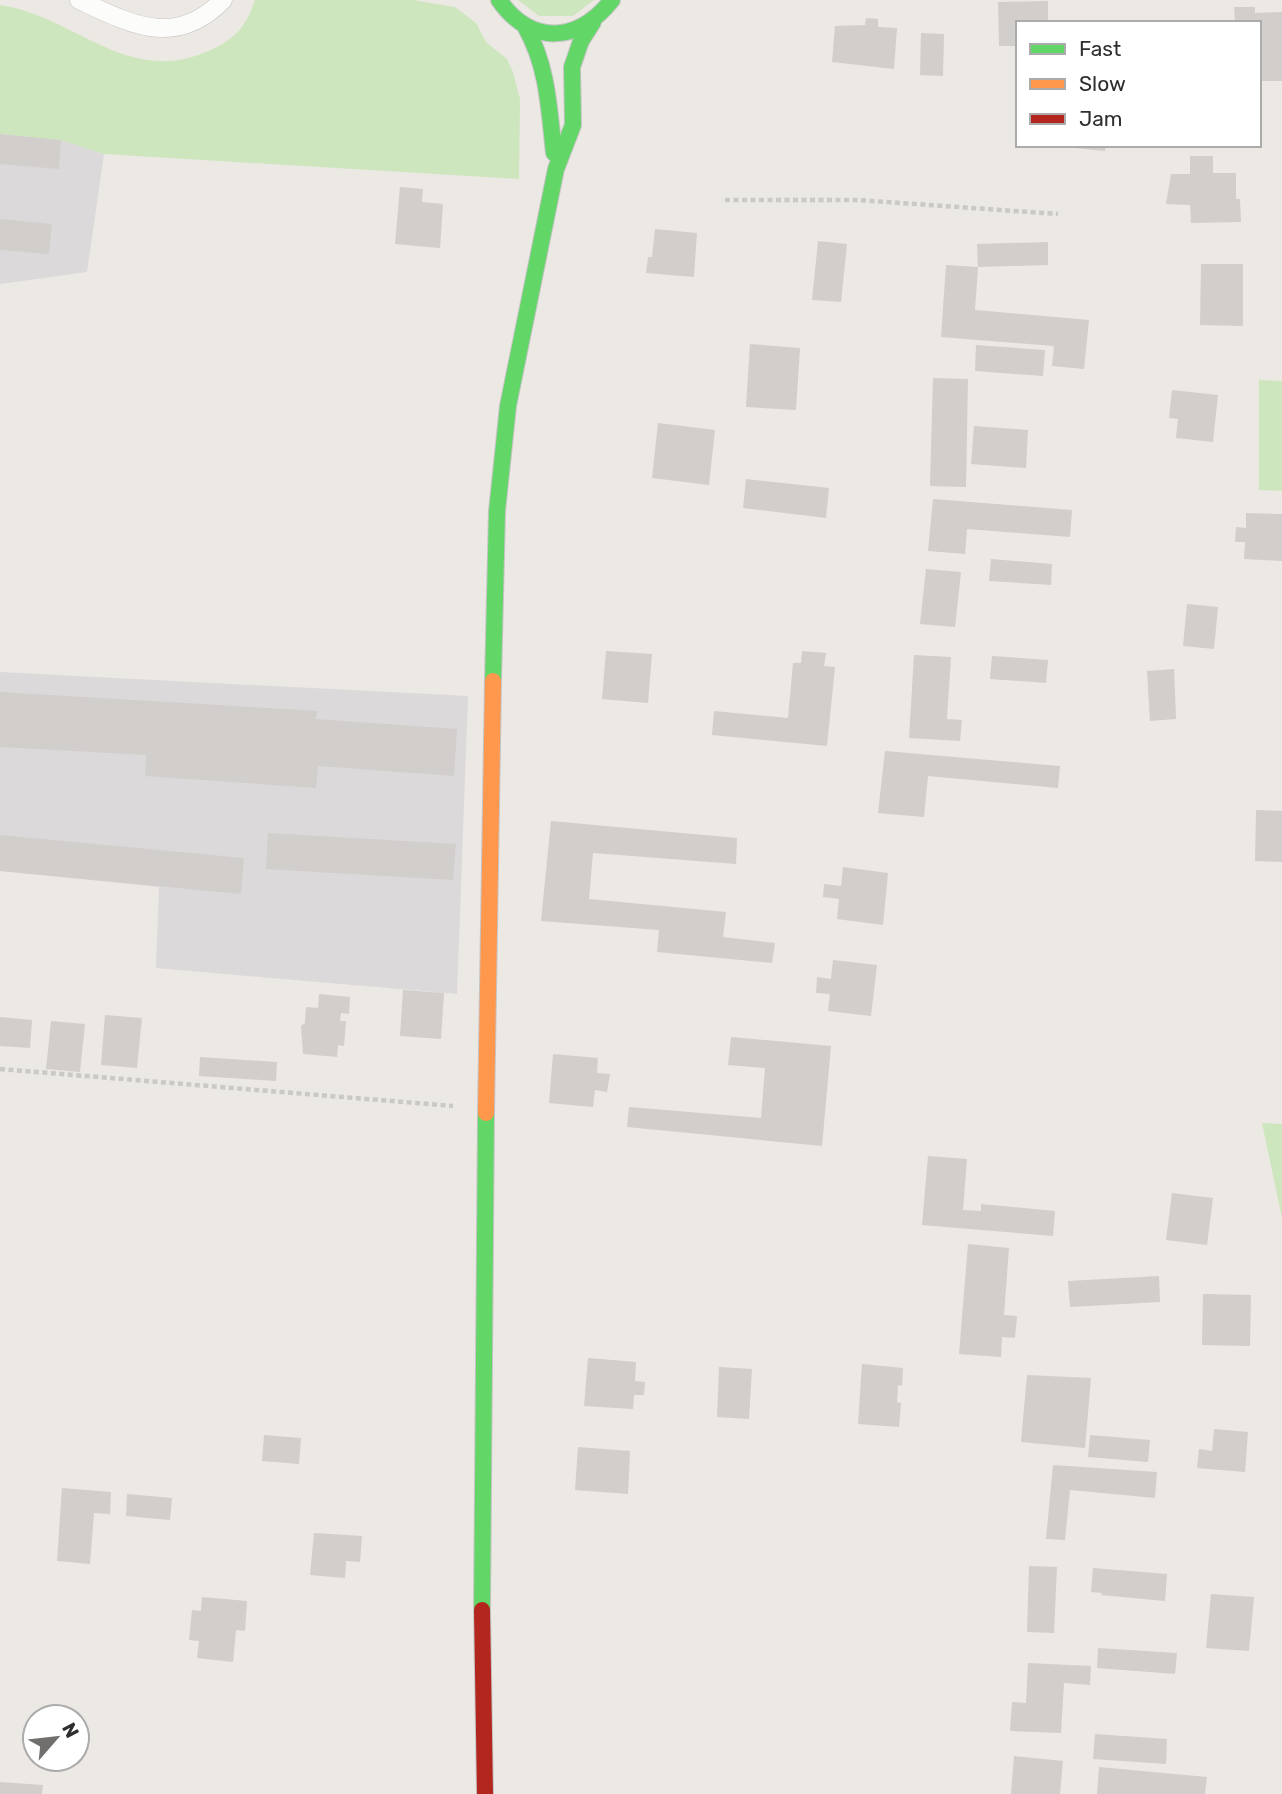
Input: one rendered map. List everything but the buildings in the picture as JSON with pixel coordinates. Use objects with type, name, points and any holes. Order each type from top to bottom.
[{"type":"street","points":[[498,1],[511,17],[526,28],[542,33],[578,31],[593,22]]},
{"type":"street","points":[[485,1794],[482,1608],[485,1109],[497,511],[508,406],[556,169],[573,125],[572,67],[580,41],[593,22],[612,3]]},
{"type":"street","points":[[526,28],[539,50],[543,65],[556,169]]},
{"type":"lane","points":[[79,0],[122,20],[161,29],[190,23],[214,9],[223,0]]},
{"type":"path","points":[[725,200],[858,200],[1058,214]]},
{"type":"path","points":[[0,1069],[485,1109]]},
{"type":"shaded area","points":[[0,134],[61,140],[104,154],[87,272],[0,284]]},
{"type":"shaded area","points":[[0,672],[468,696],[457,994],[156,968],[159,887],[0,871]]},
{"type":"green space","points":[[255,0],[413,0],[455,7],[476,23],[486,42],[507,59],[513,72],[520,99],[519,179],[104,154],[61,140],[0,134],[0,5],[27,11],[52,21],[125,55],[150,60],[177,60],[206,52],[231,38],[243,26]]},
{"type":"green space","points":[[518,0],[594,0],[573,16],[539,16]]},
{"type":"green space","points":[[1259,380],[1282,381],[1282,491],[1259,490]]},
{"type":"green space","points":[[1262,1123],[1282,1124],[1282,1218]]},
{"type":"traffic: fast","points":[[499,0],[525,25],[540,32],[555,33],[584,25],[612,0]]},
{"type":"traffic: fast","points":[[493,681],[497,511],[508,406],[556,169],[573,125],[572,67],[581,41],[593,22]]},
{"type":"traffic: fast","points":[[526,28],[543,73],[554,153]]},
{"type":"traffic: fast","points":[[482,1610],[486,1113]]},
{"type":"traffic: slow","points":[[486,1113],[493,681]]},
{"type":"traffic: jam","points":[[482,1610],[485,1794]]}]
